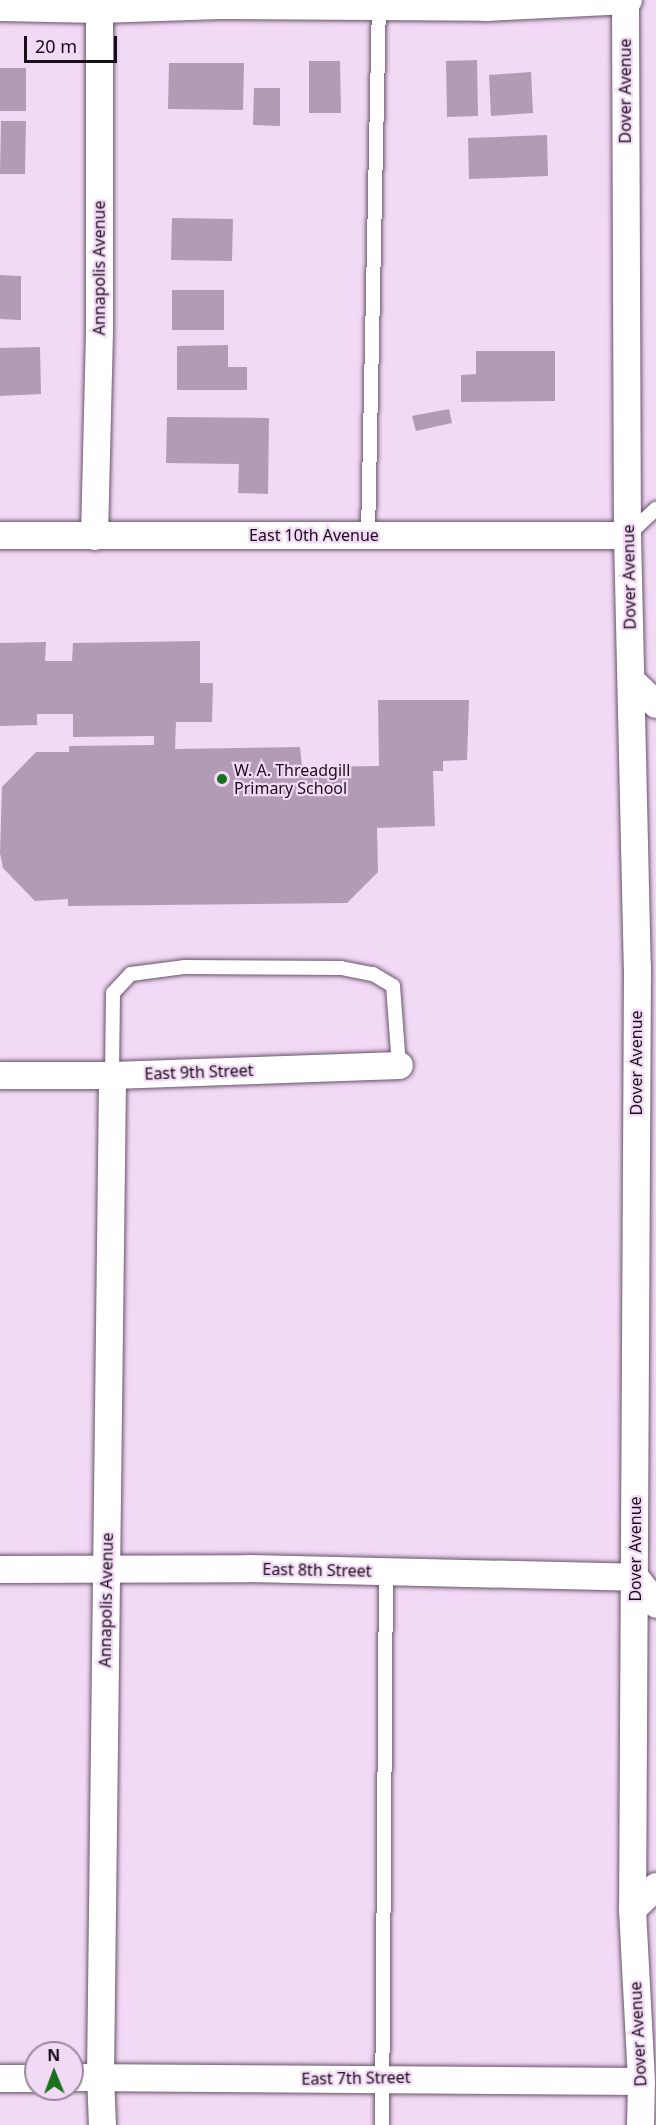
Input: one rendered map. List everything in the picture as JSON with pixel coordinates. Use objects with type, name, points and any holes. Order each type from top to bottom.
[{"type":"street","points":[[0,7],[99,4],[379,3],[486,7],[626,1]]},
{"type":"street","name":"Dover Avenue","points":[[626,1],[627,535],[637,967],[632,1909],[641,2081],[640,2125]]},
{"type":"street","name":"Annapolis Avenue","points":[[94,536],[99,316],[99,4]]},
{"type":"street","name":"East 10th Avenue","points":[[0,535],[627,535]]},
{"type":"street","points":[[632,681],[656,704]]},
{"type":"street","points":[[637,967],[656,946]]},
{"type":"street","name":"East 9th Street","points":[[0,1075],[112,1075],[399,1065]]},
{"type":"street","name":"Annapolis Avenue","points":[[102,2125],[100,2076],[112,1075]]},
{"type":"street","name":"East 8th Street","points":[[0,1569],[107,1568],[634,1577]]},
{"type":"street","points":[[634,1577],[656,1604]]},
{"type":"street","points":[[632,1909],[656,1886]]},
{"type":"street","name":"East 7th Street","points":[[84,2077],[264,2080],[383,2077],[641,2081]]},
{"type":"street","points":[[0,2078],[24,2078]]},
{"type":"lane","points":[[368,535],[379,3]]},
{"type":"lane","points":[[627,535],[656,509]]},
{"type":"lane","points":[[112,1075],[114,993],[131,974],[184,967],[341,968],[374,974],[393,986],[399,1065]]},
{"type":"lane","points":[[382,2125],[387,1572]]},
{"type":"building","points":[[477,60],[478,116],[447,117],[446,61]]},
{"type":"building","points":[[309,61],[340,61],[341,113],[309,113]]},
{"type":"building","points":[[169,63],[244,63],[243,110],[168,109]]},
{"type":"building","points":[[0,68],[26,68],[26,111],[0,111]]},
{"type":"building","points":[[531,72],[533,113],[491,116],[489,75]]},
{"type":"building","points":[[254,88],[280,88],[280,126],[253,125]]},
{"type":"building","points":[[1,121],[26,121],[25,174],[0,174]]},
{"type":"building","points":[[547,135],[548,176],[469,179],[468,138]]},
{"type":"building","points":[[172,218],[233,219],[232,261],[171,260]]},
{"type":"building","points":[[0,275],[21,276],[21,320],[0,319]]},
{"type":"building","points":[[172,290],[224,290],[224,330],[172,330]]},
{"type":"building","points":[[228,345],[228,367],[247,367],[247,390],[177,390],[177,346]]},
{"type":"building","points":[[40,347],[41,394],[0,396],[0,348]]},
{"type":"building","points":[[476,351],[555,351],[555,401],[461,402],[461,375],[476,374]]},
{"type":"building","points":[[449,409],[452,423],[416,431],[412,416]]},
{"type":"building","points":[[167,417],[269,418],[268,494],[238,493],[239,464],[166,463]]},
{"type":"building","name":"W. A. Threadgill Primary School","points":[[200,641],[200,683],[213,683],[212,722],[176,722],[175,749],[300,747],[302,767],[379,766],[378,700],[469,700],[467,760],[443,761],[443,771],[433,771],[435,826],[377,828],[378,872],[347,903],[68,906],[68,899],[35,901],[3,868],[0,853],[2,787],[36,752],[69,752],[69,746],[154,745],[154,736],[73,737],[73,714],[37,714],[37,725],[0,726],[0,643],[46,642],[45,661],[72,661],[73,643]]},
{"type":"place","name":"W. A. Threadgill Primary School","points":[[222,779]]}]
